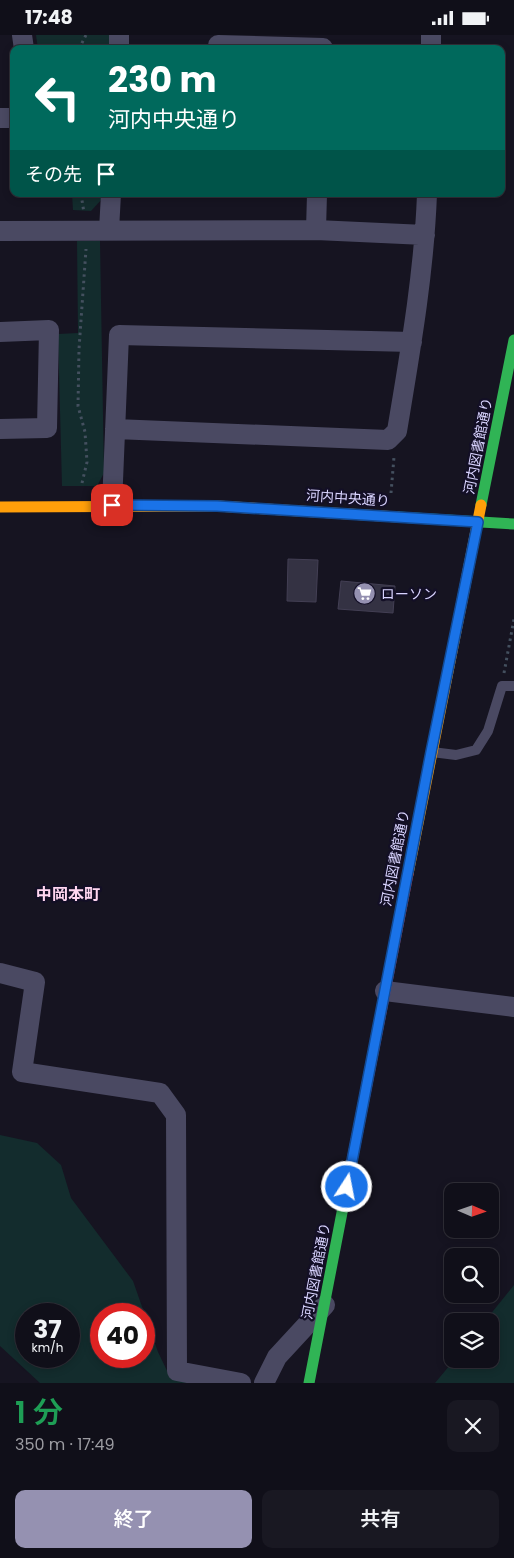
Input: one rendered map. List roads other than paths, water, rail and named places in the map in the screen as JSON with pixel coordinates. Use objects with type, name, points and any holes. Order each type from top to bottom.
[{"type":"street","points":[[219,43],[323,44]]},
{"type":"street","points":[[109,230],[111,197]]},
{"type":"street","points":[[316,230],[317,197]]},
{"type":"street","points":[[114,429],[388,440],[397,431],[412,342],[425,235],[427,197]]},
{"type":"street","points":[[0,231],[316,230],[425,235]]},
{"type":"street","points":[[0,332],[49,330],[47,428],[0,429]]},
{"type":"street","points":[[112,505],[119,335],[412,342]]},
{"type":"street","name":"河内図書館通り","points":[[309,1383],[431,752],[514,340]]},
{"type":"street","name":"河内中央通り","points":[[0,507],[217,506],[514,523]]},
{"type":"street","points":[[0,973],[35,983],[22,1072],[160,1093],[176,1115],[177,1371],[241,1383]]},
{"type":"street","points":[[385,991],[514,1007]]},
{"type":"street","points":[[264,1383],[277,1357],[324,1305]]},
{"type":"lane","points":[[431,752],[456,755],[476,750],[488,731],[502,686],[514,686]]},
{"type":"place","name":"ローソン","points":[[365,594]]},
{"type":"district","name":"中岡本町","points":[[68,894]]}]
